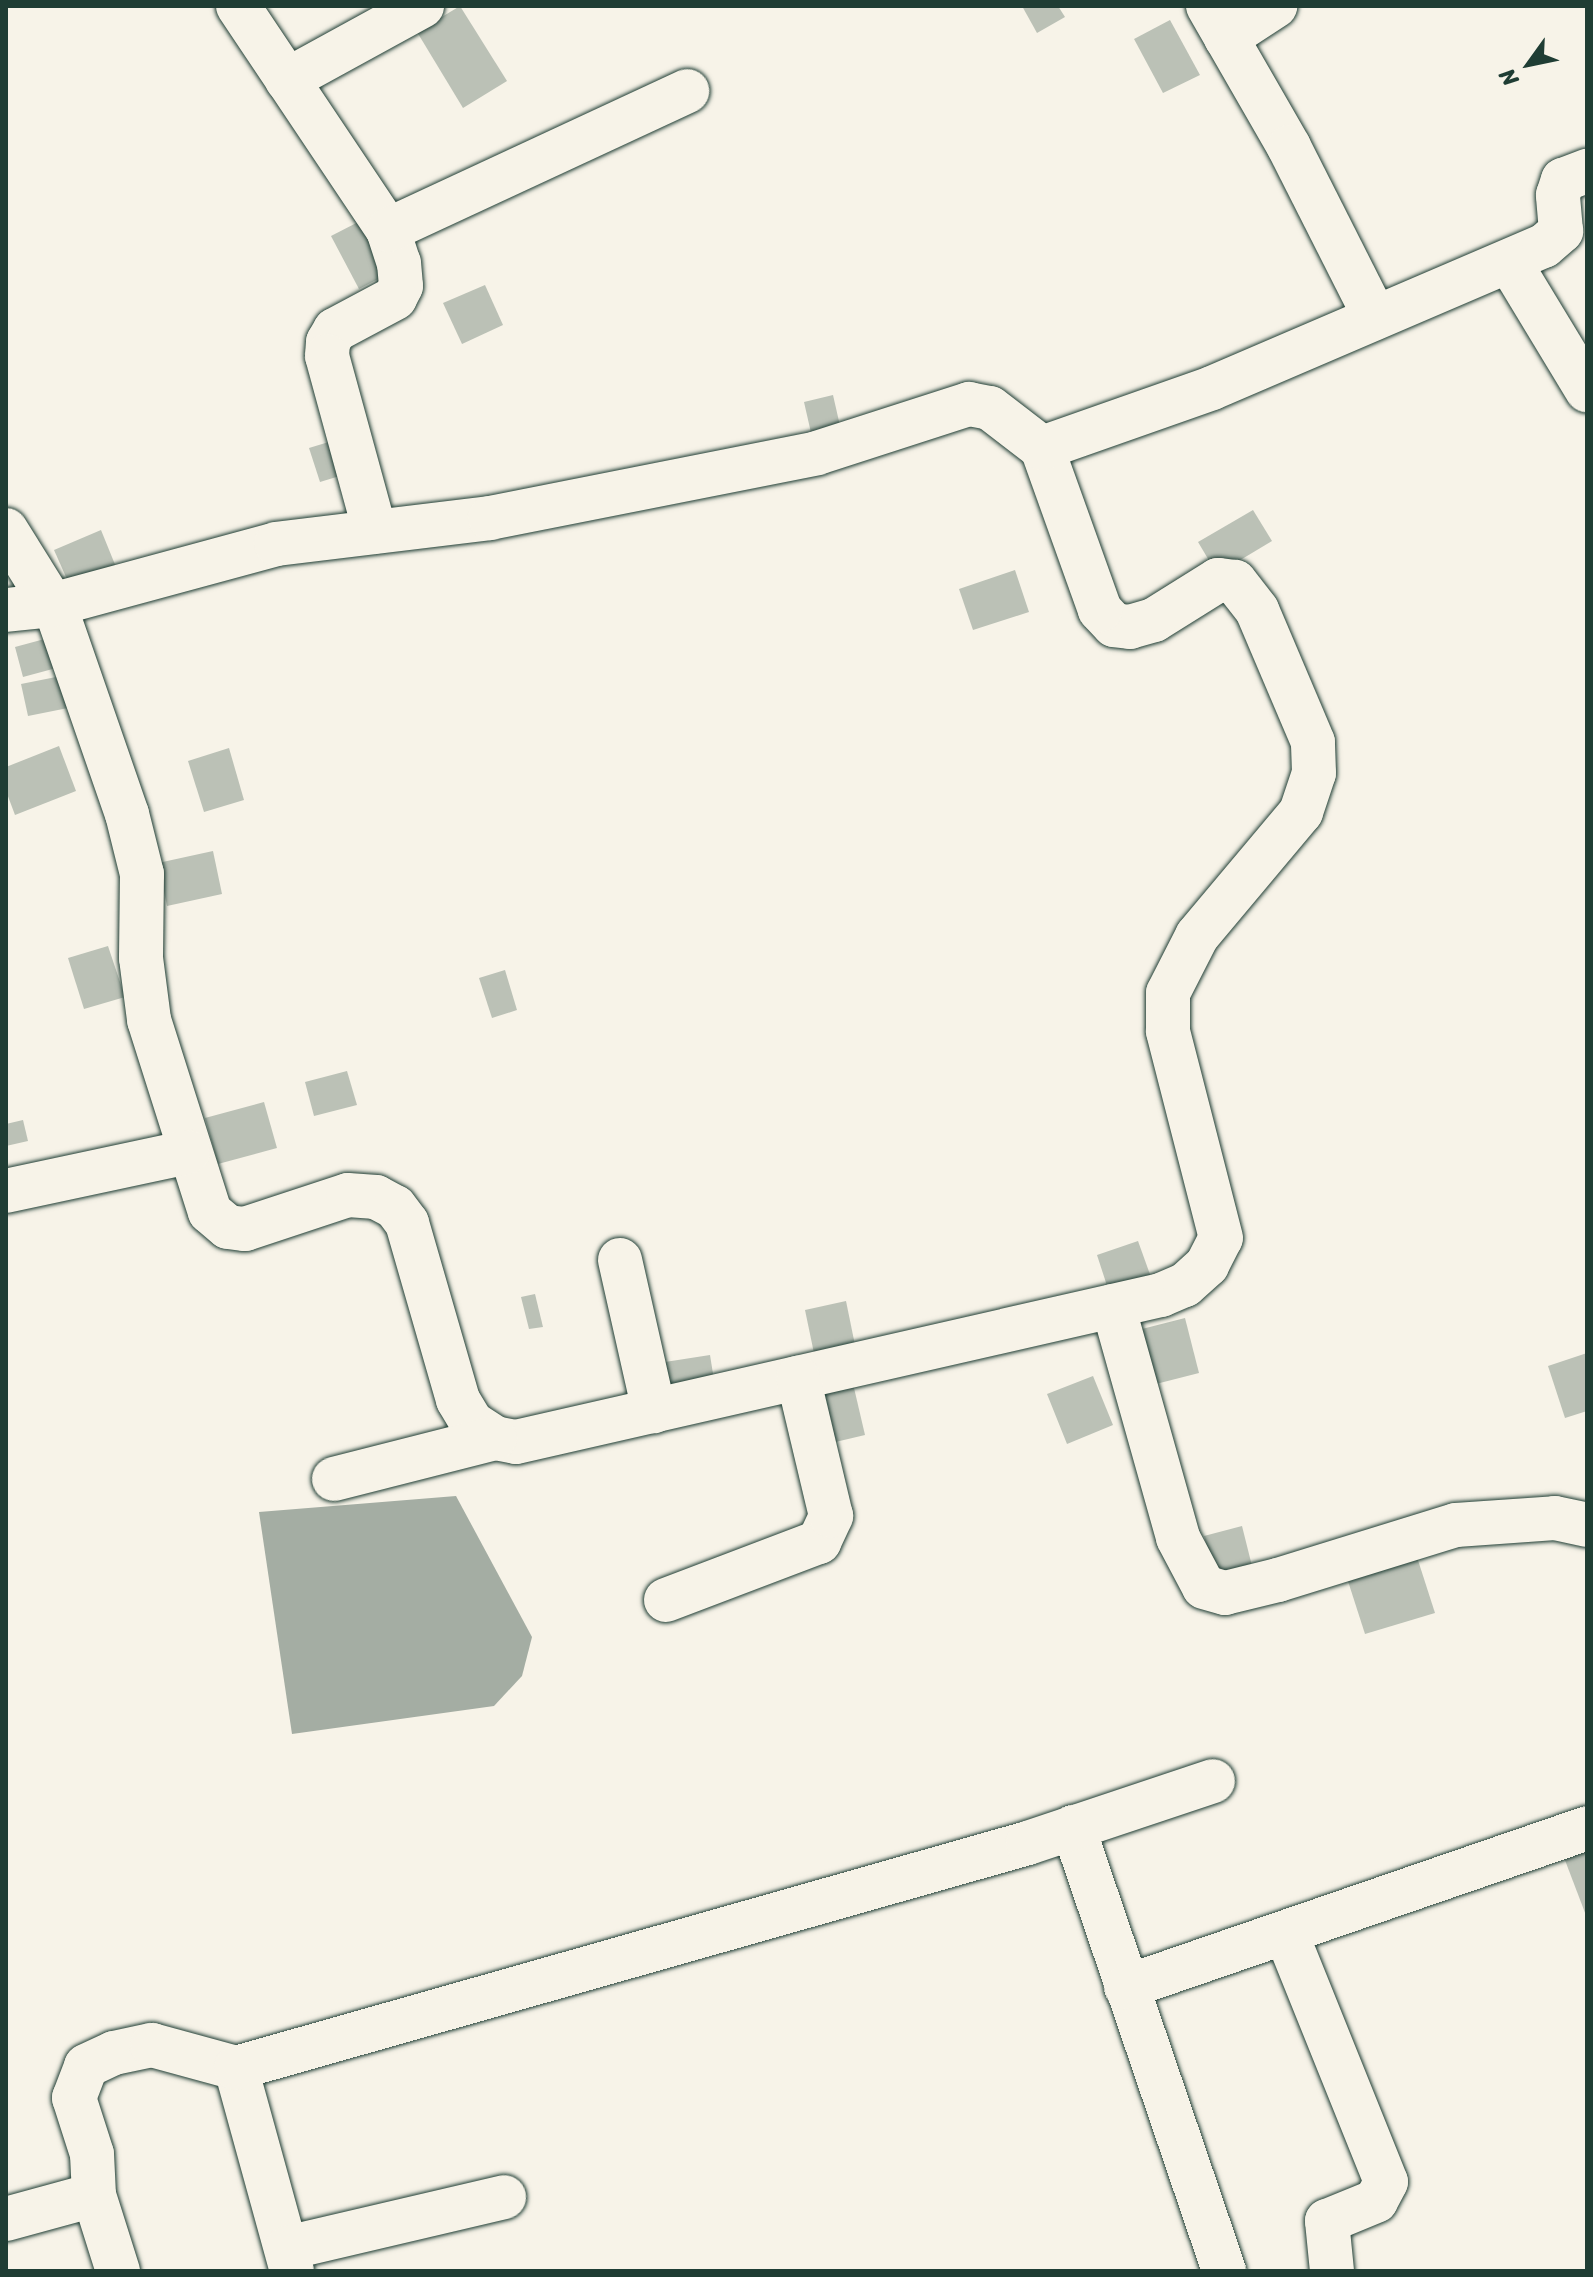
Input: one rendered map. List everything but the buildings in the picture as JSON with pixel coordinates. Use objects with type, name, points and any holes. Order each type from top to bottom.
[{"type":"street","points":[[238,6],[388,230],[401,286],[384,306],[335,330],[327,356],[375,532]]},
{"type":"street","points":[[287,80],[422,6]]},
{"type":"street","points":[[1275,6],[1217,22],[1375,317]]},
{"type":"street","points":[[388,230],[687,91]]},
{"type":"street","points":[[1042,448],[1212,388],[1544,246],[1561,231],[1558,195],[1563,180],[1587,171]]},
{"type":"street","points":[[1510,263],[1587,390]]},
{"type":"street","points":[[6,530],[52,605],[127,814],[142,874],[141,958],[149,1020],[188,1152],[210,1212],[228,1227],[245,1229],[348,1195],[376,1197],[395,1207],[407,1223],[458,1400],[472,1423],[495,1438],[516,1442],[1113,1306],[1185,1285],[1207,1265],[1221,1238],[1168,1031],[1168,993],[1197,936],[1301,812],[1314,773],[1313,742],[1257,610],[1235,582],[1218,580],[1154,620],[1130,627],[1114,625],[1100,610],[1042,448],[990,408],[969,404],[817,453],[490,518],[276,544],[52,605],[6,610]]},
{"type":"street","points":[[6,1191],[188,1152]]},
{"type":"street","points":[[620,1260],[654,1411]]},
{"type":"street","points":[[1113,1306],[1178,1538],[1204,1587],[1225,1593],[1278,1580],[1456,1525],[1555,1518],[1587,1525]]},
{"type":"street","points":[[666,1600],[819,1542],[831,1516],[798,1378]]},
{"type":"street","points":[[334,1479],[495,1438]]},
{"type":"street","points":[[118,2271],[94,2195],[92,2154],[74,2098],[86,2066],[114,2053],[152,2045],[236,2068],[1073,1827],[1213,1781]]},
{"type":"street","points":[[1073,1827],[1224,2271]]},
{"type":"street","points":[[1126,1987],[1587,1828]]},
{"type":"street","points":[[1286,1933],[1386,2182],[1376,2201],[1332,2215],[1327,2221],[1332,2271]]},
{"type":"street","points":[[236,2068],[290,2260],[504,2197]]},
{"type":"street","points":[[6,2219],[94,2195]]},
{"type":"shaded area","points":[[456,1496],[532,1637],[522,1676],[494,1706],[292,1734],[259,1512]]}]
